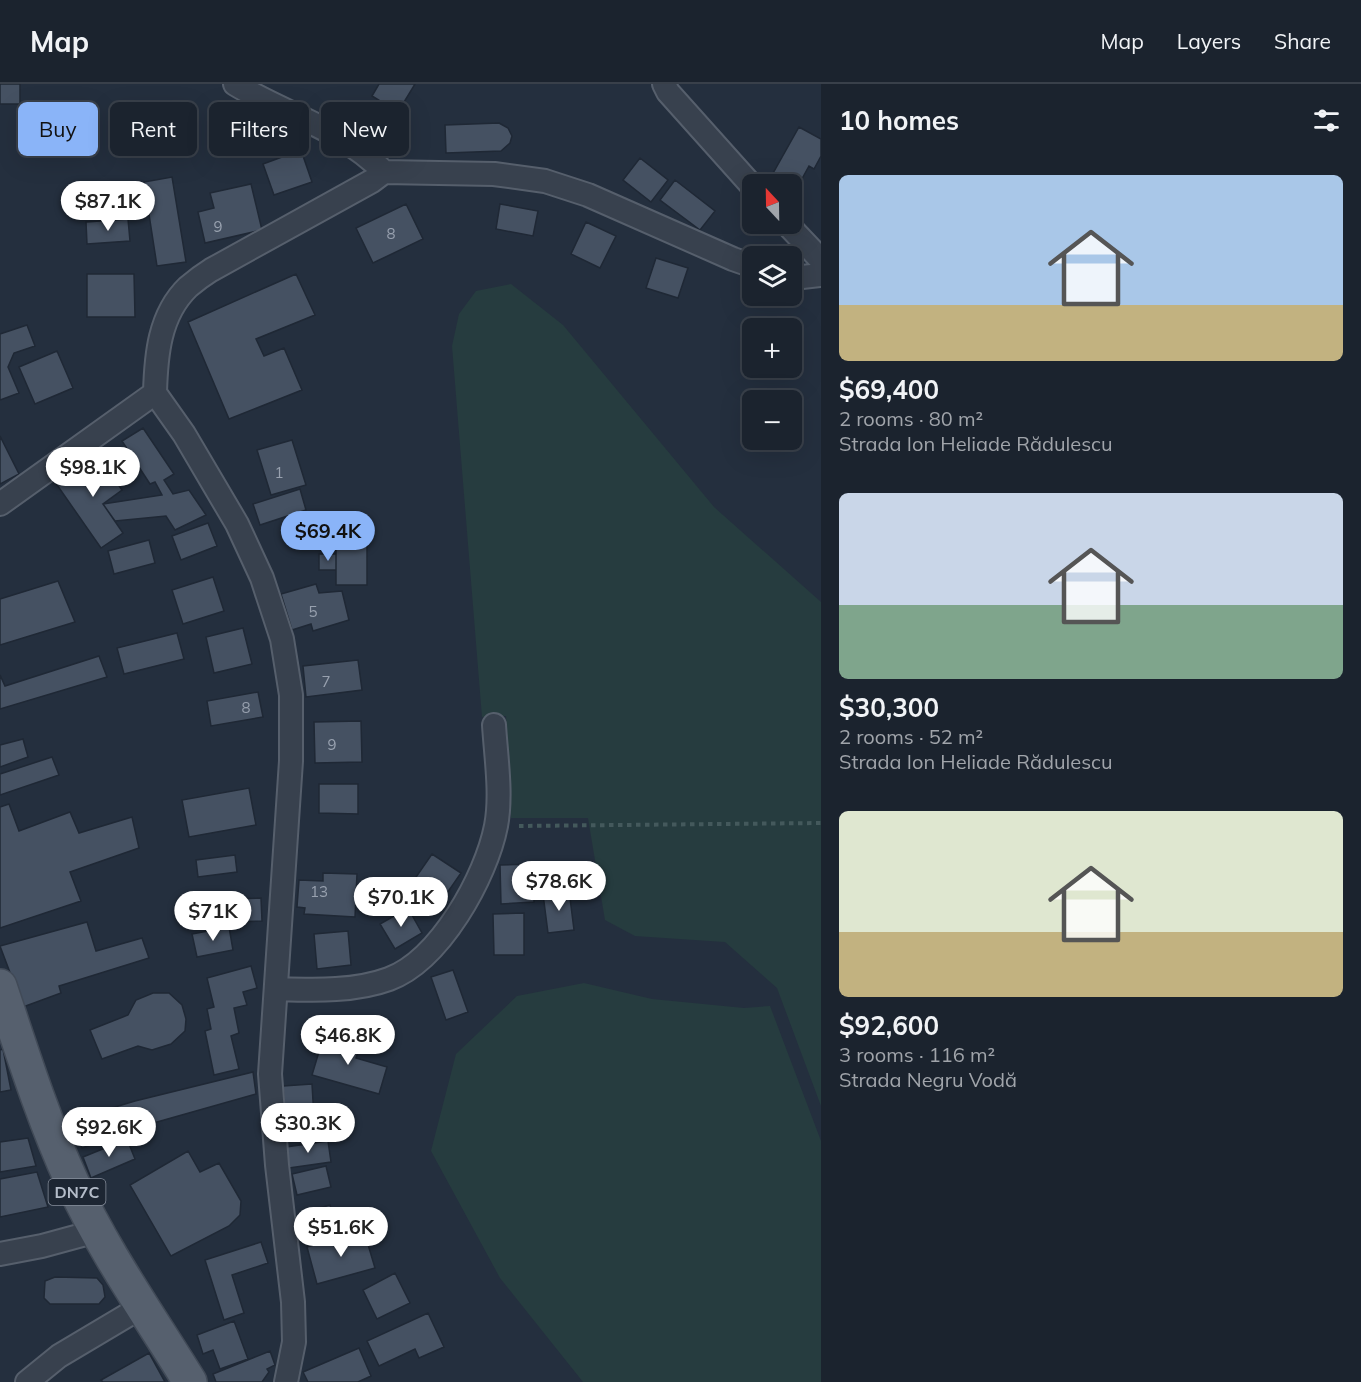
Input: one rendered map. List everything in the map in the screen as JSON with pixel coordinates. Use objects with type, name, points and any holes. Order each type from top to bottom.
[{"type":"main road","name":"DN7C","points":[[0,986],[44,1117],[73,1184],[97,1231],[190,1382]]},
{"type":"street","points":[[235,84],[338,135],[361,150],[384,172]]},
{"type":"street","points":[[664,84],[668,92],[742,175]]},
{"type":"street","points":[[286,1382],[294,1342],[293,1302],[270,1084],[272,1023],[291,761],[291,695],[282,639],[262,578],[237,524],[184,434],[155,393],[156,361],[163,327],[172,308],[187,288],[211,270],[365,185],[384,172],[494,174],[545,181],[588,195],[742,262]]},
{"type":"street","points":[[796,234],[821,260]]},
{"type":"street","points":[[802,277],[821,274]]},
{"type":"street","points":[[0,504],[155,393]]},
{"type":"street","points":[[276,989],[313,990],[359,986],[390,979],[420,962],[450,925],[478,881],[496,826],[498,808],[494,725]]},
{"type":"street","points":[[0,1254],[42,1246],[97,1231]]},
{"type":"street","points":[[27,1382],[59,1356],[143,1306]]},
{"type":"path","points":[[496,826],[821,824]]},
{"type":"green space","points":[[511,284],[563,325],[714,507],[821,602],[821,1106],[777,988],[725,942],[635,936],[605,920],[588,818],[511,818],[506,716],[482,717],[452,346],[459,314],[476,291]]},
{"type":"green space","points":[[584,983],[652,999],[744,1008],[770,1006],[821,1141],[821,1382],[583,1382],[500,1278],[431,1151],[456,1054],[517,996]]},
{"type":"building","points":[[0,84],[20,84],[18,104],[0,104]]},
{"type":"building","points":[[379,84],[415,84],[404,102],[382,102],[372,96]]},
{"type":"building","points":[[499,123],[508,128],[512,136],[510,143],[501,151],[446,153],[445,125]]},
{"type":"building","points":[[799,127],[821,139],[821,156],[814,169],[809,166],[802,179],[802,174],[773,174]]},
{"type":"building","points":[[285,156],[303,156],[312,182],[274,195],[263,164]]},
{"type":"building","points":[[640,158],[668,180],[651,202],[623,180]]},
{"type":"building","points":[[172,177],[186,262],[157,266],[144,182]]},
{"type":"building","points":[[675,180],[715,211],[700,230],[660,200]]},
{"type":"building","points":[[251,184],[262,230],[205,243],[198,212],[214,208],[210,193]]},
{"type":"building","points":[[406,204],[423,239],[373,263],[356,228]]},
{"type":"building","points":[[500,204],[538,211],[533,236],[496,229]]},
{"type":"building","points":[[128,219],[130,241],[87,244],[86,222]]},
{"type":"building","points":[[586,222],[616,236],[600,268],[571,254]]},
{"type":"building","points":[[656,258],[688,268],[678,298],[646,288]]},
{"type":"building","points":[[87,274],[134,274],[135,317],[87,317]]},
{"type":"building","points":[[296,274],[315,315],[256,339],[264,356],[284,348],[302,390],[229,419],[188,322]]},
{"type":"building","points":[[27,325],[35,346],[14,353],[8,367],[19,393],[0,400],[0,334]]},
{"type":"building","points":[[57,351],[73,388],[35,404],[19,367]]},
{"type":"building","points":[[143,428],[174,474],[164,480],[173,494],[189,490],[206,515],[175,530],[166,516],[115,521],[103,504],[162,495],[155,482],[150,484],[122,441]]},
{"type":"building","points":[[0,436],[19,474],[0,484]]},
{"type":"building","points":[[292,440],[306,485],[271,495],[257,450]]},
{"type":"building","points":[[97,454],[122,490],[103,504],[123,533],[101,548],[55,482]]},
{"type":"building","points":[[300,489],[306,510],[260,525],[253,504]]},
{"type":"building","points":[[208,523],[217,546],[181,560],[172,536]]},
{"type":"building","points":[[149,540],[155,563],[114,574],[108,551]]},
{"type":"building","points":[[367,540],[367,585],[336,585],[336,541]]},
{"type":"building","points":[[319,554],[336,554],[336,570],[319,570]]},
{"type":"building","points":[[213,577],[224,611],[183,624],[172,590]]},
{"type":"building","points":[[58,581],[75,622],[0,645],[0,599]]},
{"type":"building","points":[[316,584],[319,593],[342,591],[349,620],[313,631],[311,624],[292,630],[281,594]]},
{"type":"building","points":[[243,628],[252,664],[214,673],[206,637]]},
{"type":"building","points":[[177,633],[184,659],[124,674],[117,648]]},
{"type":"building","points":[[99,656],[107,677],[0,709],[0,675],[5,686]]},
{"type":"building","points":[[358,660],[362,690],[306,697],[303,666]]},
{"type":"building","points":[[258,692],[263,717],[211,726],[207,701]]},
{"type":"building","points":[[361,721],[362,762],[315,763],[314,722]]},
{"type":"building","points":[[23,739],[28,757],[0,767],[0,745]]},
{"type":"building","points":[[52,757],[59,775],[0,795],[0,774]]},
{"type":"building","points":[[319,784],[358,784],[358,814],[319,813]]},
{"type":"building","points":[[249,788],[256,825],[189,837],[182,800]]},
{"type":"building","points":[[9,804],[19,831],[70,812],[79,833],[132,817],[139,848],[70,872],[81,901],[0,928],[0,807]]},
{"type":"building","points":[[432,854],[461,873],[443,899],[414,880]]},
{"type":"building","points":[[235,855],[237,872],[198,877],[196,860]]},
{"type":"building","points":[[533,864],[534,902],[501,904],[500,865]]},
{"type":"building","points":[[323,873],[357,874],[355,917],[304,914],[305,908],[297,907],[299,880],[323,881]]},
{"type":"building","points":[[569,890],[574,930],[548,933],[543,894]]},
{"type":"building","points":[[261,898],[262,921],[230,922],[230,899]]},
{"type":"building","points":[[408,908],[422,933],[395,949],[380,924]]},
{"type":"building","points":[[524,913],[524,955],[494,955],[493,914]]},
{"type":"building","points":[[87,922],[96,951],[142,938],[149,958],[59,986],[61,993],[23,1007],[0,946]]},
{"type":"building","points":[[229,927],[233,950],[197,957],[192,934]]},
{"type":"building","points":[[348,931],[351,965],[317,969],[314,934]]},
{"type":"building","points":[[251,966],[257,988],[243,992],[247,1005],[234,1008],[239,1033],[231,1036],[239,1069],[214,1075],[205,1031],[211,1029],[207,1009],[214,1007],[207,978]]},
{"type":"building","points":[[453,970],[468,1012],[446,1020],[431,977]]},
{"type":"building","points":[[153,993],[169,993],[182,1005],[186,1019],[185,1031],[171,1044],[152,1050],[138,1046],[102,1059],[90,1030],[128,1015],[136,1000]]},
{"type":"building","points":[[324,1035],[360,1046],[356,1058],[387,1067],[379,1094],[312,1075]]},
{"type":"building","points":[[3,1049],[11,1090],[0,1092],[0,1050]]},
{"type":"building","points":[[253,1072],[256,1094],[150,1124],[82,1148],[72,1120],[135,1101]]},
{"type":"building","points":[[312,1084],[314,1118],[285,1120],[283,1086]]},
{"type":"building","points":[[28,1138],[36,1166],[0,1172],[0,1142]]},
{"type":"building","points":[[127,1139],[135,1159],[91,1178],[83,1157]]},
{"type":"building","points":[[328,1141],[331,1162],[289,1168],[286,1147]]},
{"type":"building","points":[[188,1151],[200,1172],[219,1163],[241,1201],[240,1215],[229,1226],[171,1256],[130,1185]]},
{"type":"building","points":[[326,1166],[331,1187],[297,1195],[292,1174]]},
{"type":"building","points":[[37,1172],[48,1207],[0,1217],[0,1179]]},
{"type":"building","points":[[330,1205],[337,1230],[306,1239],[299,1214]]},
{"type":"building","points":[[364,1231],[375,1268],[317,1284],[307,1247]]},
{"type":"building","points":[[261,1242],[268,1263],[232,1275],[244,1313],[224,1320],[205,1260]]},
{"type":"building","points":[[395,1273],[410,1303],[377,1319],[363,1290]]},
{"type":"building","points":[[55,1277],[97,1278],[103,1285],[105,1297],[99,1304],[50,1304],[44,1298],[45,1281]]},
{"type":"building","points":[[428,1313],[444,1347],[419,1358],[415,1349],[379,1366],[367,1341]]},
{"type":"building","points":[[234,1321],[248,1359],[220,1369],[213,1350],[203,1354],[197,1335]]},
{"type":"building","points":[[359,1348],[371,1376],[358,1382],[308,1382],[303,1372]]},
{"type":"building","points":[[270,1351],[275,1365],[267,1369],[269,1372],[262,1382],[216,1382],[213,1374]]},
{"type":"building","points":[[149,1353],[165,1382],[103,1382],[101,1380]]}]
